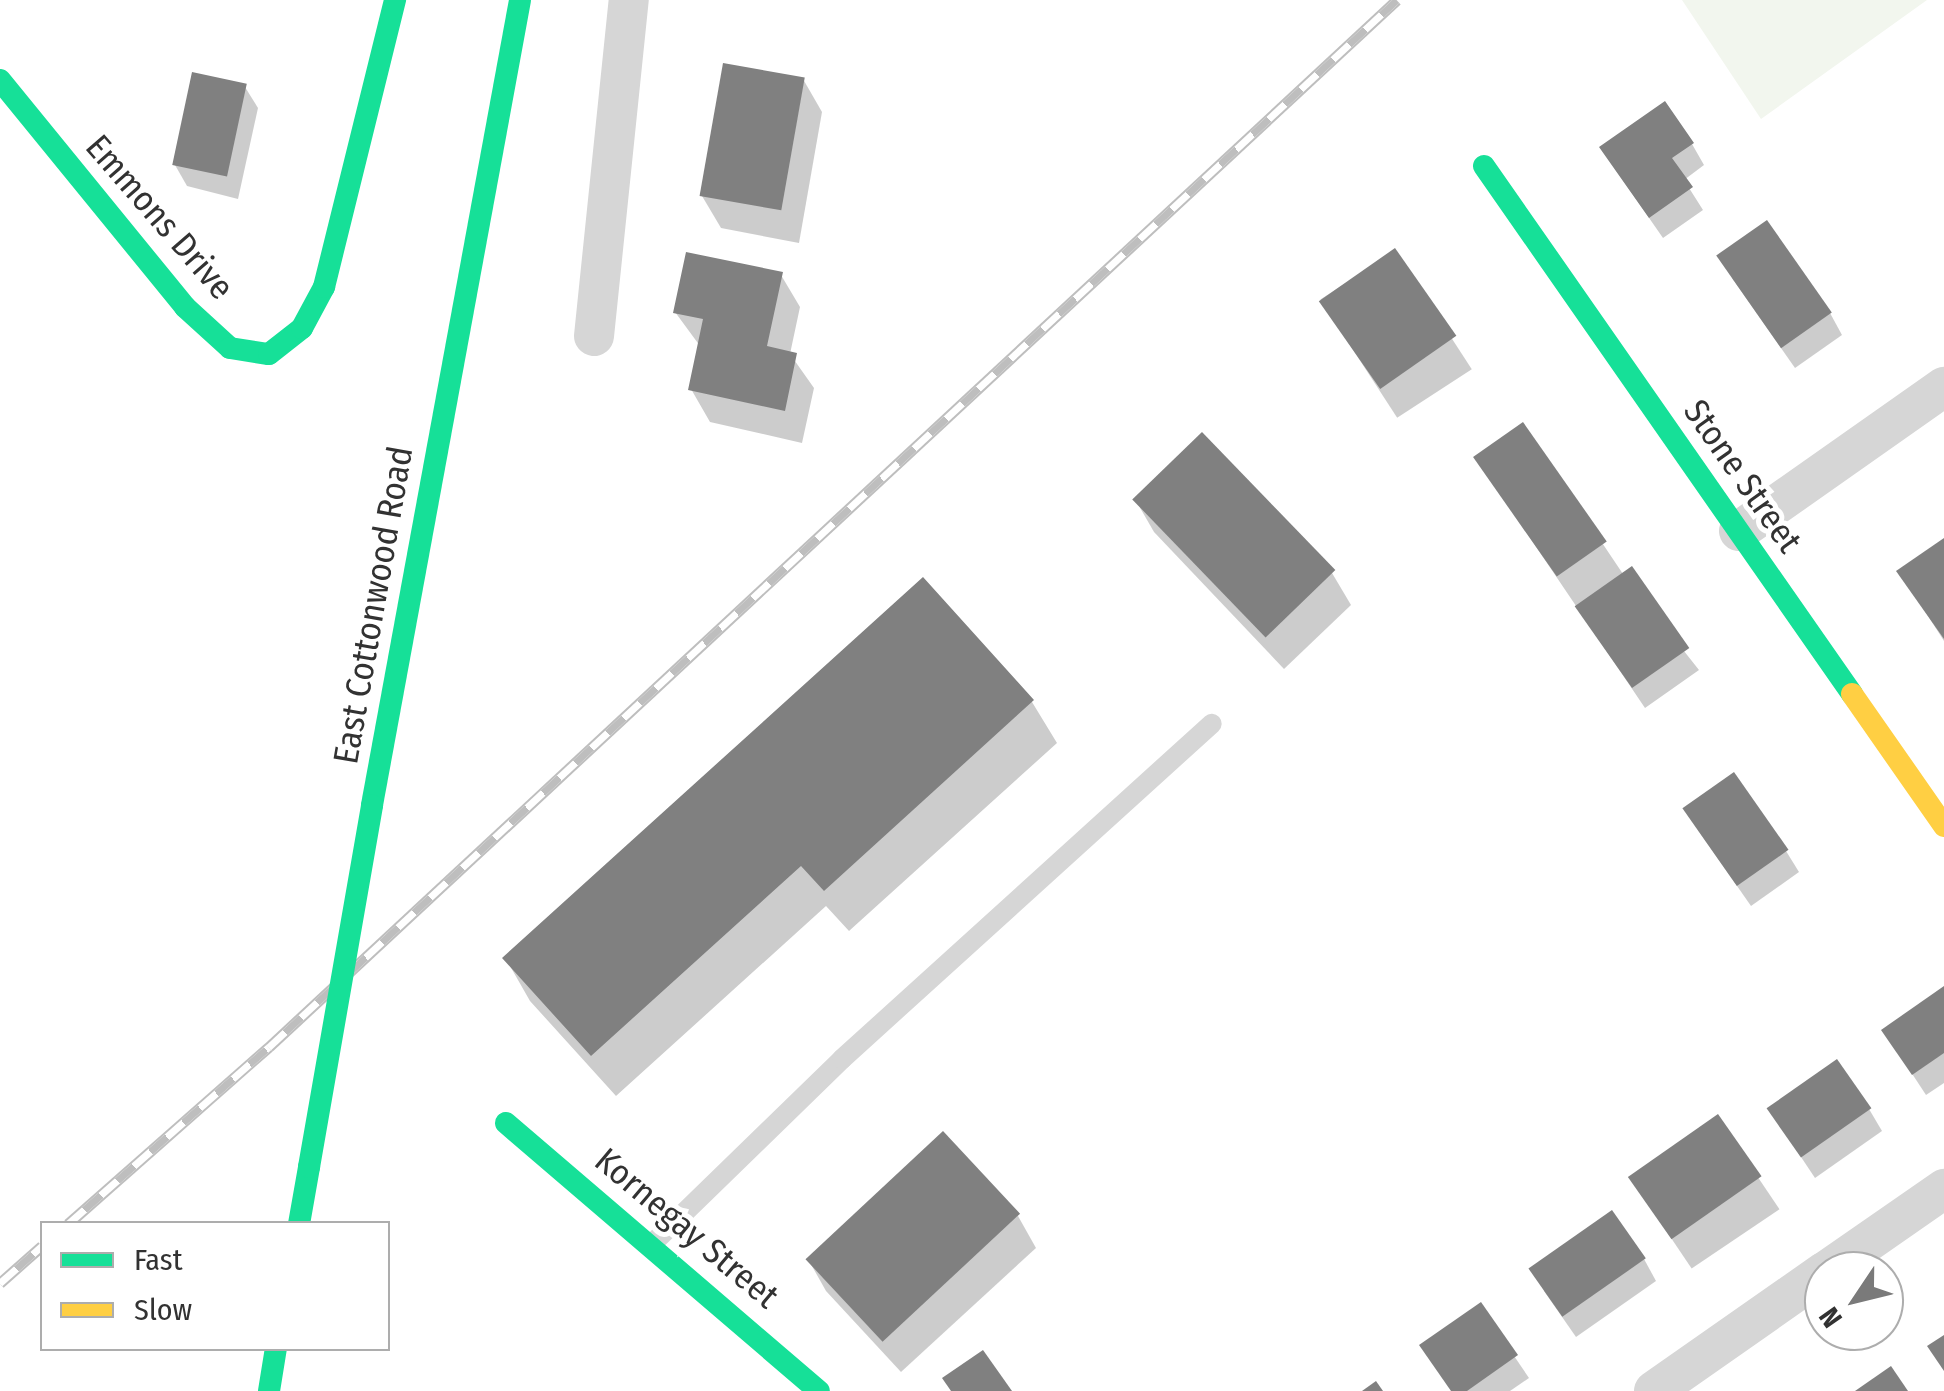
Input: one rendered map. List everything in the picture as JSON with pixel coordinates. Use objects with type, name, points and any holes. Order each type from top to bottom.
[{"type":"street","name":"Emmons Drive","points":[[0,80],[184,307],[230,348],[269,354],[302,328],[324,287],[395,0]]},
{"type":"street","name":"East Cottonwood Road","points":[[299,1221],[520,0]]},
{"type":"street","points":[[594,336],[629,0]]},
{"type":"street","name":"Stone Street","points":[[1484,166],[1944,826]]},
{"type":"street","points":[[1739,531],[1944,387]]},
{"type":"street","name":"Kornegay Street","points":[[506,1123],[653,1243],[819,1391]]},
{"type":"street","points":[[1855,1251],[1944,1189]]},
{"type":"street","points":[[1654,1391],[1804,1287]]},
{"type":"street","points":[[269,1391],[276,1351]]},
{"type":"lane","points":[[653,1243],[842,1059],[1212,724]]},
{"type":"shaded area","points":[[1682,0],[1927,0],[1761,119]]},
{"type":"building","points":[[723,63],[805,77],[781,210],[700,196]]},
{"type":"building","points":[[192,72],[247,84],[227,177],[172,165]]},
{"type":"building","points":[[1665,101],[1694,143],[1672,158],[1693,187],[1649,218],[1599,147]]},
{"type":"building","points":[[1767,220],[1832,313],[1781,348],[1716,256]]},
{"type":"building","points":[[1395,248],[1456,336],[1380,389],[1319,301]]},
{"type":"building","points":[[686,252],[783,272],[767,346],[797,353],[785,411],[688,390],[703,319],[673,313]]},
{"type":"building","points":[[1523,422],[1607,542],[1557,577],[1473,457]]},
{"type":"building","points":[[1202,432],[1335,570],[1266,637],[1132,499]]},
{"type":"building","points":[[1944,538],[1944,639],[1896,571]]},
{"type":"building","points":[[1632,566],[1689,648],[1632,688],[1575,606]]},
{"type":"building","points":[[923,577],[1034,700],[824,891],[801,866],[591,1056],[502,958]]},
{"type":"building","points":[[1734,772],[1788,850],[1737,886],[1682,808]]},
{"type":"building","points":[[1944,986],[1944,1053],[1912,1075],[1881,1030]]},
{"type":"building","points":[[1837,1059],[1871,1108],[1801,1157],[1767,1108]]},
{"type":"building","points":[[1718,1114],[1762,1176],[1671,1239],[1628,1177]]},
{"type":"building","points":[[943,1131],[1020,1214],[883,1342],[806,1259]]},
{"type":"building","points":[[1612,1210],[1646,1258],[1562,1317],[1528,1269]]},
{"type":"building","points":[[1481,1302],[1518,1355],[1467,1391],[1451,1391],[1419,1345]]},
{"type":"building","points":[[1944,1335],[1944,1371],[1927,1346]]},
{"type":"building","points":[[983,1350],[1012,1391],[951,1391],[942,1378]]},
{"type":"building","points":[[1891,1366],[1908,1391],[1855,1391]]},
{"type":"building","points":[[1376,1381],[1383,1391],[1362,1391]]},
{"type":"railway","points":[[71,1221],[269,1047],[1397,0]]},
{"type":"railway","points":[[0,1283],[40,1248]]},
{"type":"traffic: fast","points":[[0,80],[185,307],[230,348],[269,354],[302,328],[324,287],[395,0]]},
{"type":"traffic: fast","points":[[372,805],[520,0]]},
{"type":"traffic: fast","points":[[1484,166],[1852,694]]},
{"type":"traffic: fast","points":[[309,1167],[372,805]]},
{"type":"traffic: fast","points":[[506,1123],[819,1391]]},
{"type":"traffic: fast","points":[[300,1221],[309,1167]]},
{"type":"traffic: fast","points":[[269,1391],[276,1351]]},
{"type":"traffic: slow","points":[[1852,694],[1944,826]]}]
